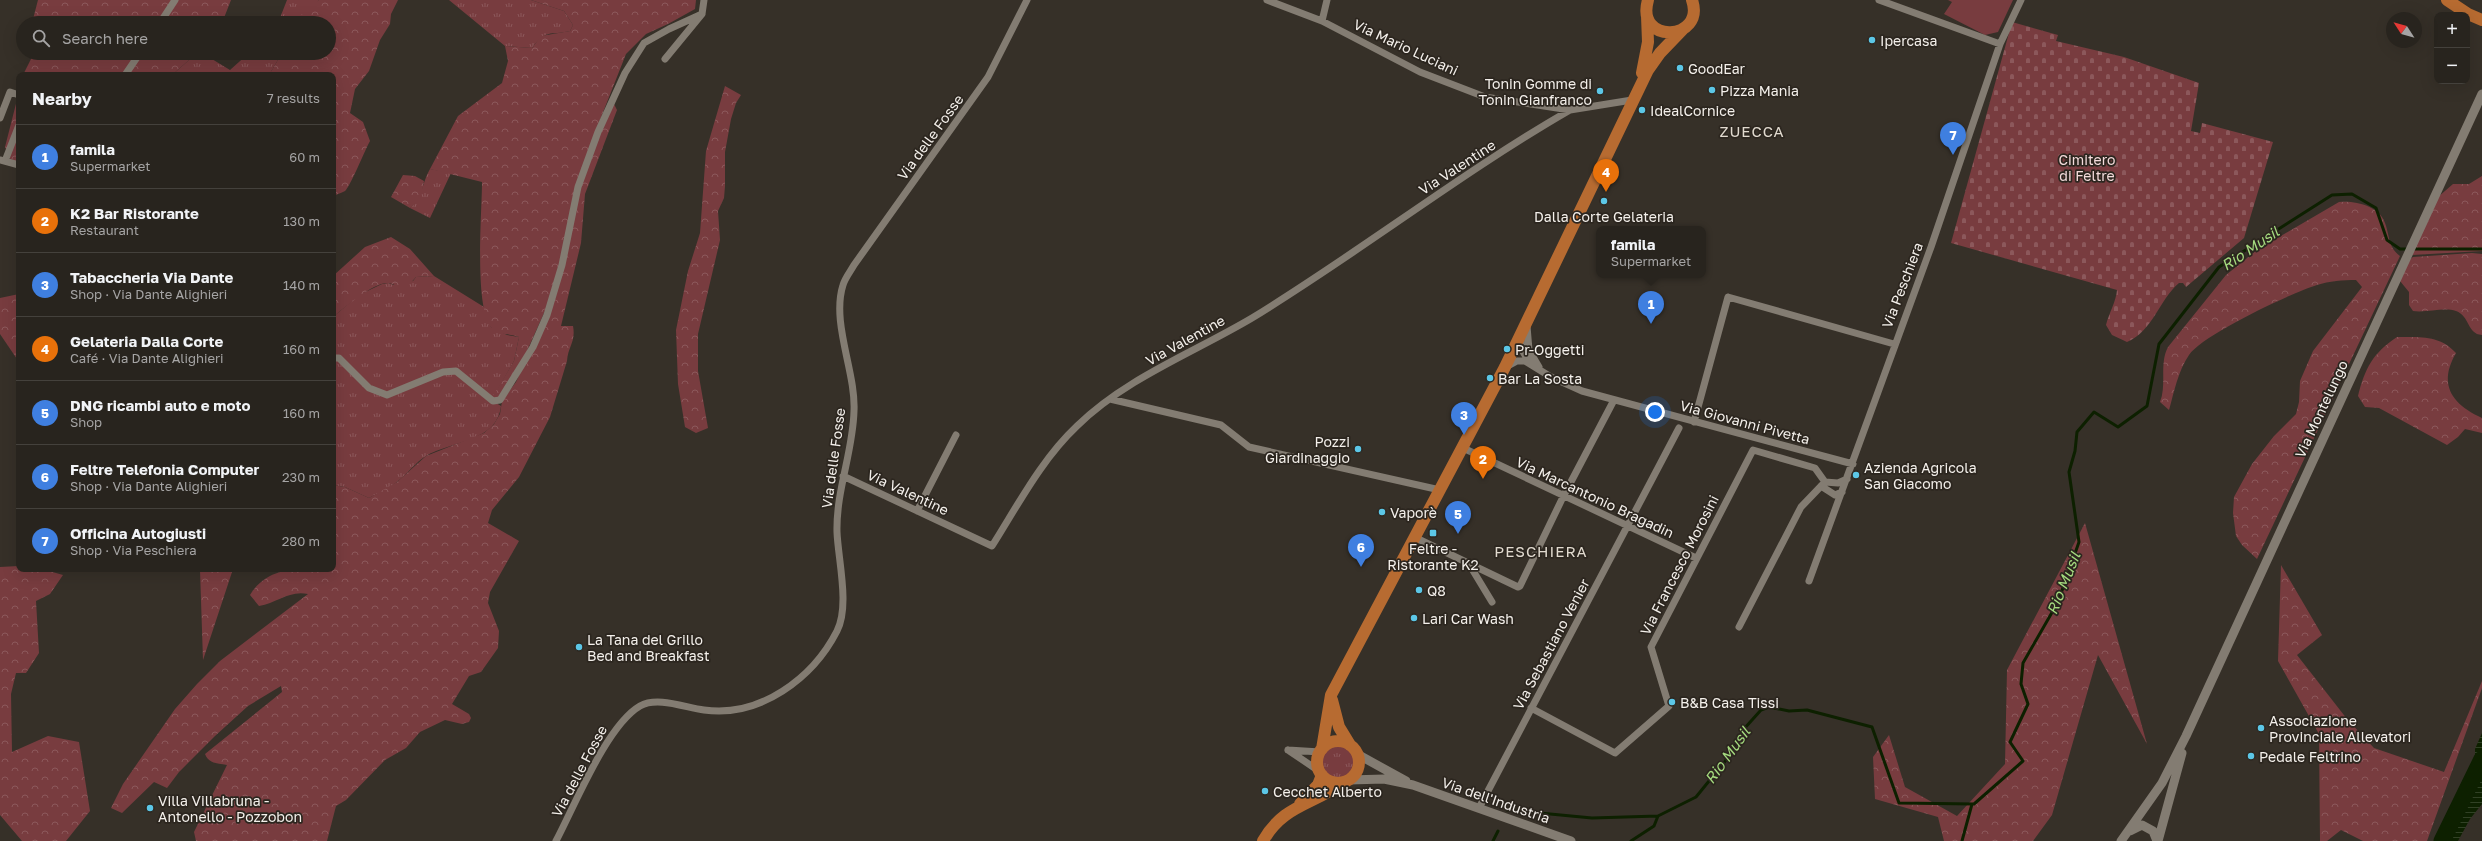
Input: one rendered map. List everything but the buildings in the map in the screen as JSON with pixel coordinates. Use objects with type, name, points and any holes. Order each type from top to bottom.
[{"type":"main road","points":[[1692,0],[1693,16]]},
{"type":"main road","points":[[1263,841],[1281,817],[1311,794],[1321,773],[1318,759],[1331,694],[1505,367],[1632,100],[1653,62],[1684,28],[1703,0]]},
{"type":"main road","points":[[2447,0],[2472,16],[2482,20]]},
{"type":"main road","points":[[1647,4],[1647,17],[1656,29],[1670,33],[1684,28]]},
{"type":"main road","points":[[1632,100],[1646,54],[1647,4]]},
{"type":"main road","points":[[1296,807],[1321,798],[1346,781],[1357,771],[1354,750],[1339,727],[1331,694]]},
{"type":"main road","points":[[1321,750],[1335,742],[1354,750]]},
{"type":"main road","points":[[1321,773],[1332,782],[1346,781]]},
{"type":"street","points":[[165,16],[175,0]]},
{"type":"street","points":[[665,59],[702,14],[704,0]]},
{"type":"street","name":"Via delle Fosse","points":[[556,841],[613,731],[628,715],[642,705],[659,702],[706,711],[733,711],[760,704],[794,683],[820,657],[838,629],[844,593],[837,532],[838,505],[855,408],[840,306],[844,284],[854,265],[988,77],[1027,0]]},
{"type":"street","name":"Via Mario Luciani","points":[[1268,0],[1322,21],[1420,72],[1485,97],[1570,110],[1632,100]]},
{"type":"street","points":[[1322,21],[1327,0]]},
{"type":"street","points":[[1879,0],[2000,44]]},
{"type":"street","name":"Via Peschiera","points":[[1808,581],[1853,464],[1894,344],[1931,247],[2000,44],[2021,0]]},
{"type":"street","points":[[336,358],[339,358],[369,388],[387,395],[443,372],[456,371],[493,402],[500,400],[533,347],[547,315],[562,266],[578,187],[598,132],[625,73],[644,43],[669,29],[702,14]]},
{"type":"street","points":[[127,72],[135,60]]},
{"type":"street","points":[[0,118],[10,92],[16,94]]},
{"type":"street","name":"Via Montelungo","points":[[2121,841],[2129,832],[2162,783],[2186,736],[2482,94]]},
{"type":"street","name":"Via Valentine","points":[[843,476],[992,546],[1056,447],[1077,425],[1110,399],[1140,379],[1252,317],[1570,110]]},
{"type":"street","points":[[16,131],[2,161],[16,164]]},
{"type":"street","points":[[1694,422],[1728,297],[1894,344]]},
{"type":"street","name":"Via Giovanni Pivetta","points":[[1527,321],[1529,350],[1541,370]]},
{"type":"street","points":[[1522,332],[1520,346],[1529,362]]},
{"type":"street","points":[[1505,367],[1517,361],[1529,362]]},
{"type":"street","name":"Via Giovanni Pivetta","points":[[1529,362],[1571,387],[1694,422],[1853,464]]},
{"type":"street","points":[[1110,399],[1221,425],[1249,447],[1440,490]]},
{"type":"street","points":[[1414,537],[1518,587],[1520,586],[1563,497],[1614,400]]},
{"type":"street","name":"Via Sebastiano Venier","points":[[1479,808],[1679,428]]},
{"type":"street","points":[[917,511],[956,435]]},
{"type":"street","name":"Via Marcantonio Bragadin","points":[[1463,448],[1563,497],[1696,558]]},
{"type":"street","name":"Via Francesco Morosini","points":[[1531,708],[1615,753],[1669,706],[1652,647],[1696,558],[1753,450],[1815,468],[1823,484]]},
{"type":"street","points":[[1738,627],[1801,507],[1823,484],[1838,483],[1847,478]]},
{"type":"street","points":[[1823,484],[1835,495],[1842,492]]},
{"type":"street","points":[[1469,564],[1492,602]]},
{"type":"street","name":"Via Montelungo","points":[[2157,841],[2186,736]]},
{"type":"street","points":[[1321,750],[1288,750],[1321,773]]},
{"type":"street","name":"Via dell'Industria","points":[[1354,750],[1413,785]]},
{"type":"street","name":"Via dell'Industria","points":[[1346,781],[1384,779],[1413,785],[1571,841]]},
{"type":"street","points":[[2129,832],[2142,825],[2153,831],[2157,841]]},
{"type":"green space","points":[[38,0],[231,0],[225,16],[34,16]]},
{"type":"green space","points":[[287,0],[319,0],[303,16],[281,16]]},
{"type":"green space","points":[[319,0],[398,0],[391,14],[390,24],[380,40],[369,71],[355,89],[350,113],[363,122],[370,141],[347,188],[344,192],[336,195],[336,72],[271,72],[278,60],[336,60],[336,16],[301,16],[307,8]]},
{"type":"green space","points":[[449,0],[531,0],[564,11],[573,25],[570,31],[545,35],[532,48],[505,46]]},
{"type":"green space","points":[[531,0],[696,0],[695,9],[646,34],[626,54],[598,125],[548,304],[523,360],[501,396],[490,401],[514,361],[519,337],[497,332],[491,327],[486,316],[482,299],[480,258],[482,182],[430,169],[458,116],[502,83],[508,61],[505,46],[532,48],[541,36],[570,31],[573,25],[564,11]]},
{"type":"green space","points":[[1948,0],[2013,0],[1998,32],[1985,35],[1944,14],[1952,2]]},
{"type":"green space","name":"Cimitero di Feltre","points":[[2012,22],[2058,35],[2056,41],[2124,57],[2199,83],[2191,131],[2200,133],[2202,123],[2273,142],[2244,238],[2186,287],[2183,283],[2179,283],[2166,298],[2143,331],[2127,342],[2112,335],[2106,325],[2117,290],[1951,243]]},
{"type":"green space","points":[[30,60],[189,60],[175,72],[24,72]]},
{"type":"green space","points":[[189,60],[214,60],[230,70],[241,60],[278,60],[271,72],[175,72]]},
{"type":"green space","points":[[725,86],[741,95],[736,103],[731,119],[725,152],[724,198],[718,211],[720,240],[698,334],[698,371],[708,428],[696,433],[685,427],[678,384],[676,330],[688,271],[700,233],[706,151]]},
{"type":"green space","points":[[612,100],[617,110],[585,194],[581,243],[561,326],[573,326],[574,331],[567,361],[550,417],[519,477],[492,510],[488,523],[519,541],[490,592],[488,603],[499,631],[498,648],[481,672],[469,676],[452,704],[469,714],[471,718],[469,722],[462,724],[445,720],[420,732],[406,748],[385,760],[346,800],[336,806],[327,841],[196,841],[194,832],[227,765],[209,760],[205,754],[282,692],[281,686],[248,706],[179,772],[167,788],[154,782],[122,813],[111,808],[123,784],[175,709],[197,684],[220,661],[308,594],[301,593],[289,595],[259,606],[250,595],[258,585],[267,578],[280,572],[336,572],[336,486],[345,487],[369,498],[397,482],[426,456],[484,433],[494,424],[500,414],[502,401],[516,382],[541,328],[578,195]]},
{"type":"green space","points":[[16,104],[16,164],[12,163],[5,147]]},
{"type":"green space","points":[[430,169],[451,173],[430,218],[410,208],[418,199]]},
{"type":"green space","points":[[403,175],[415,176],[424,181],[421,198],[410,208],[391,197]]},
{"type":"green space","points":[[2482,176],[2482,251],[2412,255],[2438,197],[2453,184],[2469,184]]},
{"type":"green space","points":[[2339,202],[2359,203],[2378,212],[2385,223],[2393,249],[2400,256],[2257,559],[2242,545],[2236,536],[2233,513],[2234,497],[2252,464],[2274,436],[2296,414],[2299,402],[2300,381],[2313,351],[2362,287],[2356,280],[2336,281],[2317,285],[2288,296],[2228,326],[2197,347],[2189,355],[2182,368],[2169,410],[2160,402],[2163,388],[2163,367],[2165,354],[2168,347],[2226,275],[2257,250]]},
{"type":"green space","points":[[391,237],[410,249],[434,276],[416,277],[408,286],[402,289],[393,284],[382,284],[359,296],[336,315],[336,273],[365,247]]},
{"type":"green space","points":[[2472,253],[2482,254],[2482,335],[2474,332],[2461,313],[2456,311],[2413,311],[2409,305],[2409,292],[2400,281],[2410,259],[2413,257]]},
{"type":"green space","points":[[434,276],[484,307],[491,327],[507,335],[519,337],[514,361],[495,394],[493,401],[501,406],[498,418],[491,427],[482,434],[471,439],[426,456],[395,484],[369,498],[345,487],[336,486],[336,314],[359,295],[382,284],[388,283],[394,285],[413,281],[416,277]]},
{"type":"green space","points":[[16,295],[16,358],[0,334],[0,298]]},
{"type":"green space","points":[[2397,337],[2429,338],[2443,343],[2456,353],[2448,374],[2448,383],[2455,399],[2462,406],[2482,418],[2482,433],[2465,429],[2458,437],[2447,445],[2379,408],[2365,407],[2358,396],[2367,369],[2376,355]]},
{"type":"green space","points":[[2085,523],[2147,744],[2098,655],[2052,815],[2033,841],[1944,841],[1938,817],[1875,799],[1873,757],[1889,735],[1905,787],[1957,816],[2005,764],[2007,670]]},
{"type":"green space","points":[[2281,565],[2322,635],[2297,655],[2347,719],[2374,748],[2444,772],[2482,681],[2482,688],[2427,841],[2363,841],[2341,830],[2327,841],[2320,841],[2319,734],[2278,661]]},
{"type":"green space","points":[[16,566],[16,572],[52,572],[63,575],[50,594],[36,601],[39,653],[26,673],[16,673],[11,694],[12,752],[48,736],[79,742],[90,811],[66,841],[22,841],[0,815],[0,567]]},
{"type":"green space","points":[[200,572],[232,572],[203,660]]},
{"type":"green space","points":[[1334,743],[1342,743],[1349,746],[1354,751],[1357,762],[1354,773],[1349,778],[1342,781],[1334,781],[1327,778],[1322,773],[1319,766],[1319,758],[1322,751],[1327,746]]},
{"type":"shaded area","points":[[2482,733],[2482,804],[2470,819],[2458,841],[2440,841],[2460,800],[2475,758],[2475,749]]},
{"type":"waterway","name":"Rio Musil","points":[[1631,841],[1654,826],[1658,816],[1696,797],[1731,754],[1743,730],[1761,710],[1769,707],[1789,711],[1807,710],[1872,727],[1899,803],[1974,804],[2023,761],[2010,742],[2028,704],[2021,684],[2023,663],[2058,602],[2079,542],[2069,472],[2075,451],[2077,432],[2094,412],[2118,427],[2147,406],[2159,344],[2219,267],[2332,195],[2352,194],[2376,208],[2387,240],[2400,249],[2482,249]]},
{"type":"waterway","points":[[2442,841],[2482,759]]},
{"type":"waterway","points":[[1962,841],[1972,804]]},
{"type":"waterway","points":[[1507,810],[1592,818],[1658,816]]},
{"type":"waterway","points":[[1493,841],[1498,831]]},
{"type":"place","name":"Ipercasa","points":[[1872,40]]},
{"type":"place","name":"GoodEar","points":[[1680,68]]},
{"type":"place","name":"Pizza Mania","points":[[1712,90]]},
{"type":"place","name":"Tonin Gomme di Tonin Gianfranco","points":[[1600,91]]},
{"type":"place","name":"IdealCornice","points":[[1642,110]]},
{"type":"place","name":"Officina Autogiusti","points":[[1953,155]]},
{"type":"place","name":"Gelateria Dalla Corte","points":[[1606,192]]},
{"type":"place","name":"Dalla Corte Gelateria","points":[[1604,201]]},
{"type":"place","name":"famila","points":[[1651,324]]},
{"type":"place","name":"Pr-Oggetti","points":[[1507,349]]},
{"type":"place","name":"Bar La Sosta","points":[[1490,378]]},
{"type":"place","name":"Tabaccheria Via Dante","points":[[1464,435]]},
{"type":"place","name":"Pozzi Giardinaggio","points":[[1358,449]]},
{"type":"place","name":"Azienda Agricola San Giacomo","points":[[1856,475]]},
{"type":"place","name":"K2 Bar Ristorante","points":[[1483,479]]},
{"type":"place","name":"Vaporè","points":[[1382,512]]},
{"type":"place","name":"Feltre - Ristorante K2","points":[[1433,533]]},
{"type":"place","name":"DNG ricambi auto e moto","points":[[1458,534]]},
{"type":"place","name":"Feltre Telefonia Computer","points":[[1361,567]]},
{"type":"place","name":"Q8","points":[[1419,590]]},
{"type":"place","name":"Lari Car Wash","points":[[1414,618]]},
{"type":"place","name":"La Tana del Grillo Bed and Breakfast","points":[[579,647]]},
{"type":"place","name":"B&B Casa Tissi","points":[[1672,702]]},
{"type":"place","name":"Associazione Provinciale Allevatori","points":[[2261,728]]},
{"type":"place","name":"Pedale Feltrino","points":[[2251,756]]},
{"type":"place","name":"Cecchet Alberto","points":[[1265,791]]},
{"type":"place","name":"Villa Villabruna - Antonello - Pozzobon","points":[[150,808]]},
{"type":"district","name":"ZUECCA","points":[[1752,131]]},
{"type":"district","name":"PESCHIERA","points":[[1541,551]]}]
